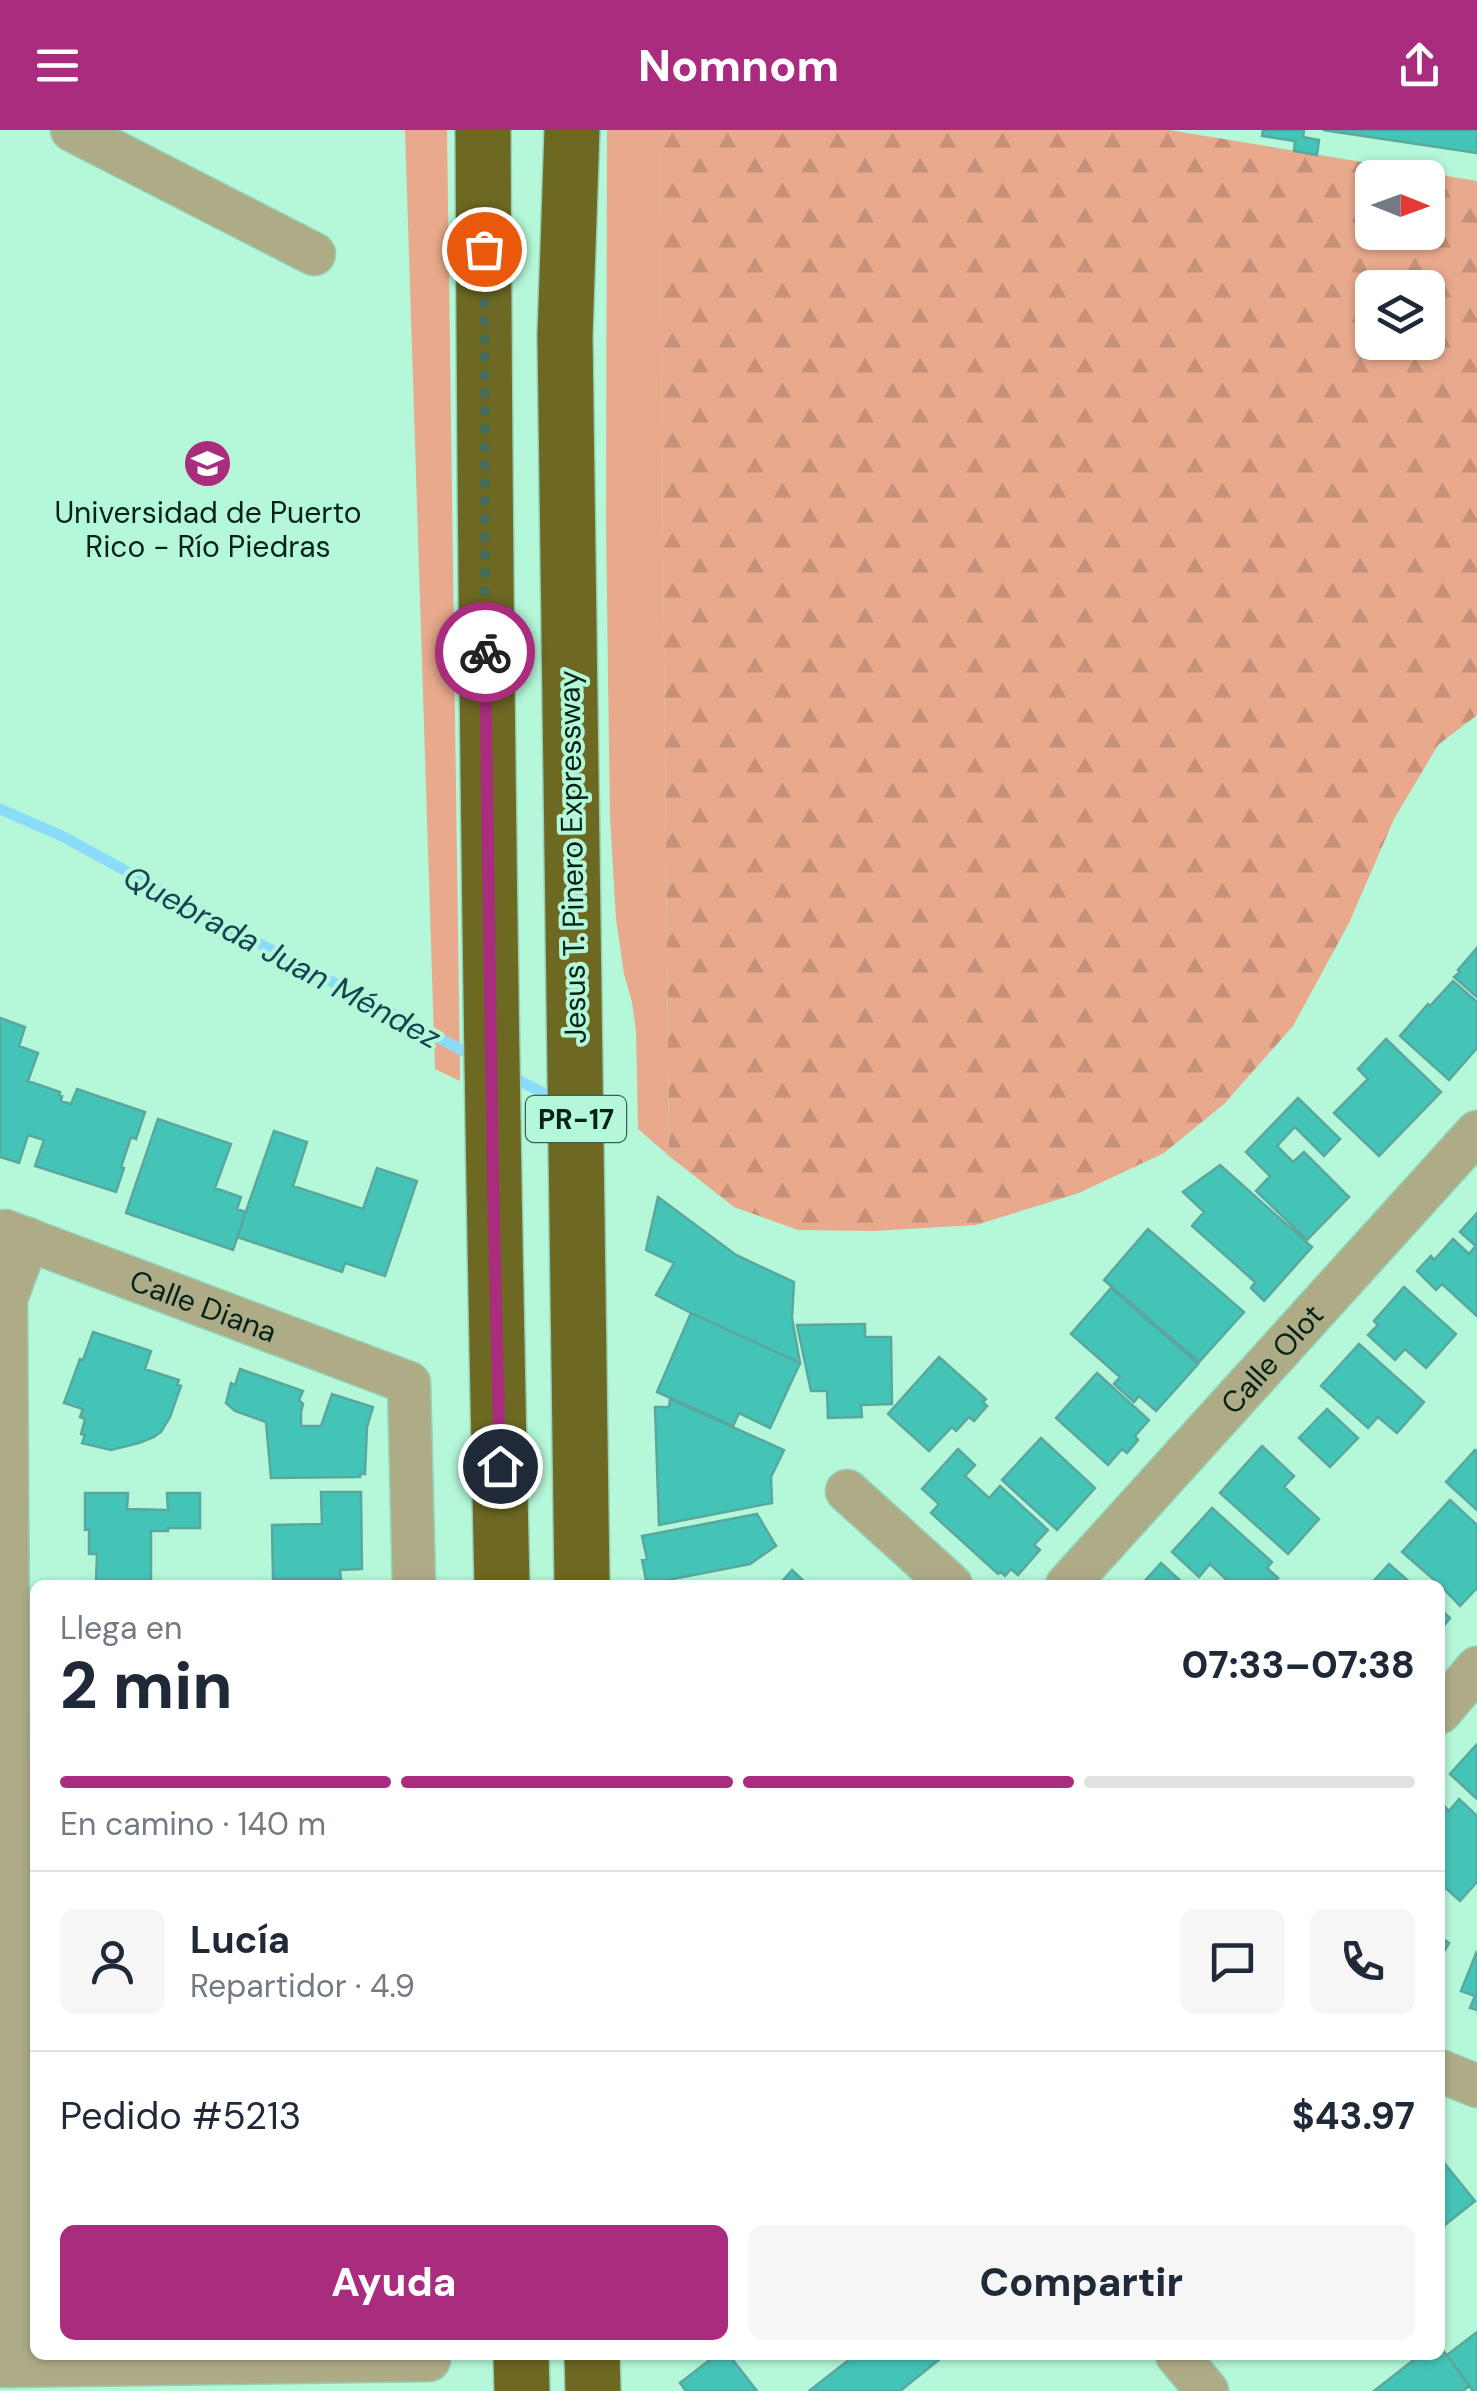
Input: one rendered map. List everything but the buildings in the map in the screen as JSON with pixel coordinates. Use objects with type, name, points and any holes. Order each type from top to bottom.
[{"type":"highway","name":"PR-17","points":[[484,130],[485,627],[502,1580]]},
{"type":"highway","name":"Jesus T. Pinero Expressway","points":[[572,130],[566,336],[582,1580]]},
{"type":"highway","points":[[521,2360],[522,2391]]},
{"type":"highway","points":[[592,2360],[593,2391]]},
{"type":"street","points":[[72,130],[314,254]]},
{"type":"street","name":"Calle Olot","points":[[1072,1580],[1477,1132]]},
{"type":"street","points":[[14,1234],[6,1299],[6,2366],[430,2369]]},
{"type":"street","name":"Calle Diana","points":[[14,1234],[410,1383],[414,1580]]},
{"type":"street","points":[[847,1492],[945,1580]]},
{"type":"street","points":[[1445,1706],[1477,1668]]},
{"type":"street","points":[[1445,2073],[1477,2086]]},
{"type":"street","points":[[1181,2360],[1207,2391]]},
{"type":"green space","points":[[405,130],[447,130],[460,1081],[435,1069]]},
{"type":"green space","points":[[607,130],[659,130],[669,1156],[638,1129],[636,1031],[616,919],[610,818],[606,526]]},
{"type":"green space","points":[[659,130],[1169,130],[1355,161],[1355,250],[1445,250],[1445,176],[1477,181],[1477,715],[1438,745],[1394,819],[1349,923],[1293,1026],[1224,1104],[1164,1153],[1079,1193],[976,1225],[874,1231],[798,1230],[734,1207],[669,1156]]},
{"type":"waterway","name":"Quebrada Juan Méndez","points":[[0,809],[62,836],[475,1057]]},
{"type":"waterway","name":"Quebrada Juan Méndez","points":[[509,1075],[558,1101]]},
{"type":"waterway","name":"Quebrada Juan Méndez","points":[[592,1119],[617,1133]]},
{"type":"way so far","points":[[484,249],[485,652]]},
{"type":"place","name":"Universidad de Puerto Rico - Río Piedras","points":[[208,463]]},
{"type":"route","points":[[485,652],[500,1466]]}]
